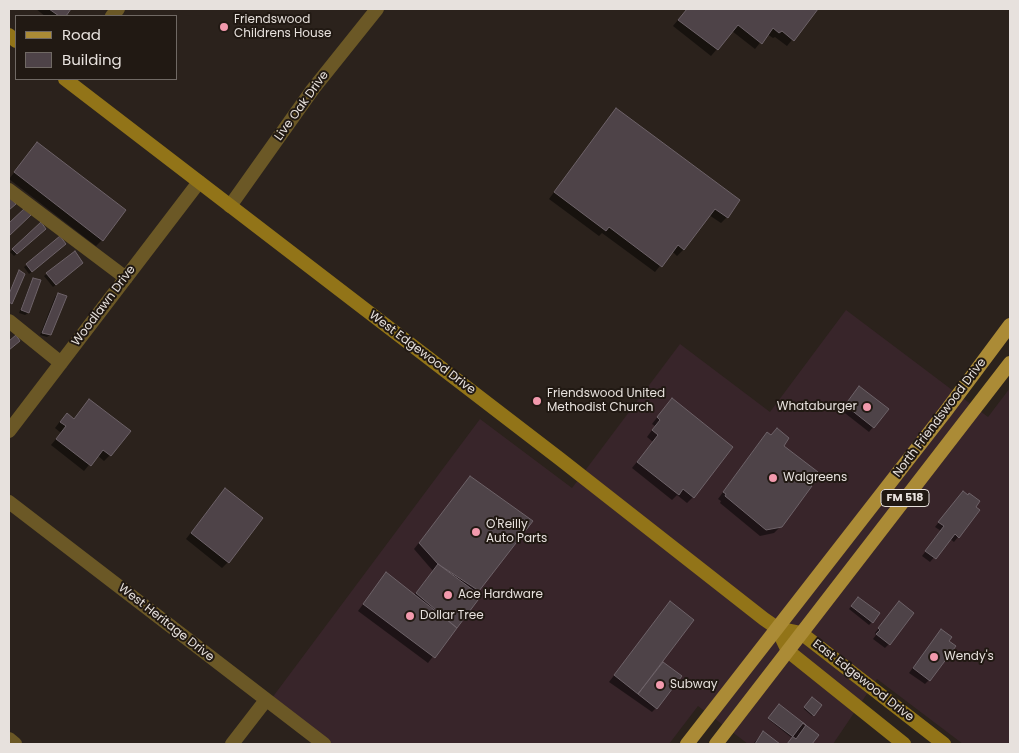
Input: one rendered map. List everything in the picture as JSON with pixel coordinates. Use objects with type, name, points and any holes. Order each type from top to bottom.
[{"type":"main road","name":"West Edgewood Drive","points":[[66,80],[560,458],[777,628]]},
{"type":"main road","name":"North Friendswood Drive","points":[[777,628],[946,412],[1010,325]]},
{"type":"main road","name":"North Friendswood Drive","points":[[801,633],[1010,364]]},
{"type":"main road","points":[[946,412],[961,426]]},
{"type":"main road","name":"East Edgewood Drive","points":[[777,628],[801,633],[944,744]]},
{"type":"main road","points":[[777,628],[788,651],[904,744]]},
{"type":"main road","name":"FM 518","points":[[687,744],[777,628]]},
{"type":"main road","name":"FM 518","points":[[716,744],[801,633]]},
{"type":"street","name":"Live Oak Drive","points":[[230,206],[313,90],[376,9]]},
{"type":"street","name":"Woodlawn Drive","points":[[10,428],[199,182]]},
{"type":"street","points":[[9,190],[126,278]]},
{"type":"street","points":[[9,320],[61,363]]},
{"type":"street","name":"West Heritage Drive","points":[[9,502],[324,744]]},
{"type":"street","points":[[232,744],[266,700]]},
{"type":"street","points":[[9,739],[15,744]]},
{"type":"shaded area","points":[[846,310],[988,417],[1010,388],[1010,744],[963,744],[877,679],[833,744],[748,744],[698,706],[669,744],[333,744],[272,698],[480,419],[572,488],[680,344],[770,412]]},
{"type":"building","points":[[49,9],[71,9],[67,15],[58,15]]},
{"type":"building","points":[[687,9],[818,9],[794,41],[782,31],[779,33],[773,28],[762,44],[738,25],[718,50],[678,20]]},
{"type":"building","points":[[616,108],[740,200],[728,218],[715,209],[684,250],[678,245],[662,267],[609,227],[606,231],[554,192]]},
{"type":"building","points":[[37,142],[126,210],[103,241],[14,172]]},
{"type":"building","points":[[9,197],[16,204],[9,210]]},
{"type":"building","points":[[25,208],[31,215],[9,236],[9,223]]},
{"type":"building","points":[[41,222],[46,229],[17,254],[12,249]]},
{"type":"building","points":[[60,236],[66,244],[32,272],[26,264]]},
{"type":"building","points":[[75,251],[83,263],[56,285],[46,273]]},
{"type":"building","points":[[19,270],[25,274],[12,304],[9,302],[9,294]]},
{"type":"building","points":[[33,278],[41,280],[29,313],[21,310]]},
{"type":"building","points":[[58,293],[67,296],[51,335],[42,333]]},
{"type":"building","points":[[16,335],[20,341],[9,350],[9,341]]},
{"type":"building","name":"Whataburger","points":[[859,386],[889,409],[874,428],[845,405]]},
{"type":"building","points":[[672,398],[733,447],[694,498],[683,489],[679,495],[637,462],[658,435],[652,430],[660,420],[657,417]]},
{"type":"building","points":[[89,399],[131,431],[111,456],[103,450],[91,466],[56,439],[66,426],[60,422],[67,413],[74,419]]},
{"type":"building","name":"Walgreens","points":[[777,428],[789,438],[784,446],[818,472],[810,484],[812,486],[782,527],[766,530],[725,496],[726,494],[723,492],[767,432],[771,435]]},
{"type":"building","name":"O'Reilly Auto Parts","points":[[470,476],[533,521],[479,591],[438,564],[419,543]]},
{"type":"building","points":[[225,488],[263,518],[229,563],[191,533]]},
{"type":"building","points":[[963,491],[980,501],[976,507],[980,510],[959,538],[955,534],[936,559],[925,551],[944,526],[938,522]]},
{"type":"building","name":"Ace Hardware","points":[[438,564],[481,596],[457,628],[416,593]]},
{"type":"building","name":"Dollar Tree","points":[[386,572],[457,628],[435,658],[363,604]]},
{"type":"building","points":[[858,597],[880,613],[873,623],[851,606]]},
{"type":"building","points":[[670,601],[694,620],[638,694],[614,675]]},
{"type":"building","points":[[899,601],[914,613],[890,645],[876,634],[880,630],[878,628]]},
{"type":"building","name":"Wendy's","points":[[941,629],[952,637],[949,641],[956,646],[930,681],[913,668]]},
{"type":"building","name":"Subway","points":[[663,662],[682,676],[657,709],[638,694]]},
{"type":"building","points":[[812,697],[822,705],[814,716],[804,707]]},
{"type":"building","points":[[779,704],[806,725],[796,739],[768,718]]},
{"type":"building","points":[[803,723],[819,735],[812,744],[787,744]]},
{"type":"building","points":[[763,731],[780,744],[755,744]]},
{"type":"place","name":"Friendswood Childrens House","points":[[224,27]]},
{"type":"place","name":"Friendswood United Methodist Church","points":[[537,401]]},
{"type":"place","name":"Whataburger","points":[[867,407]]},
{"type":"place","name":"Walgreens","points":[[773,478]]},
{"type":"place","name":"O'Reilly Auto Parts","points":[[476,532]]},
{"type":"place","name":"Ace Hardware","points":[[448,595]]},
{"type":"place","name":"Dollar Tree","points":[[410,616]]},
{"type":"place","name":"Wendy's","points":[[934,657]]},
{"type":"place","name":"Subway","points":[[660,685]]}]
